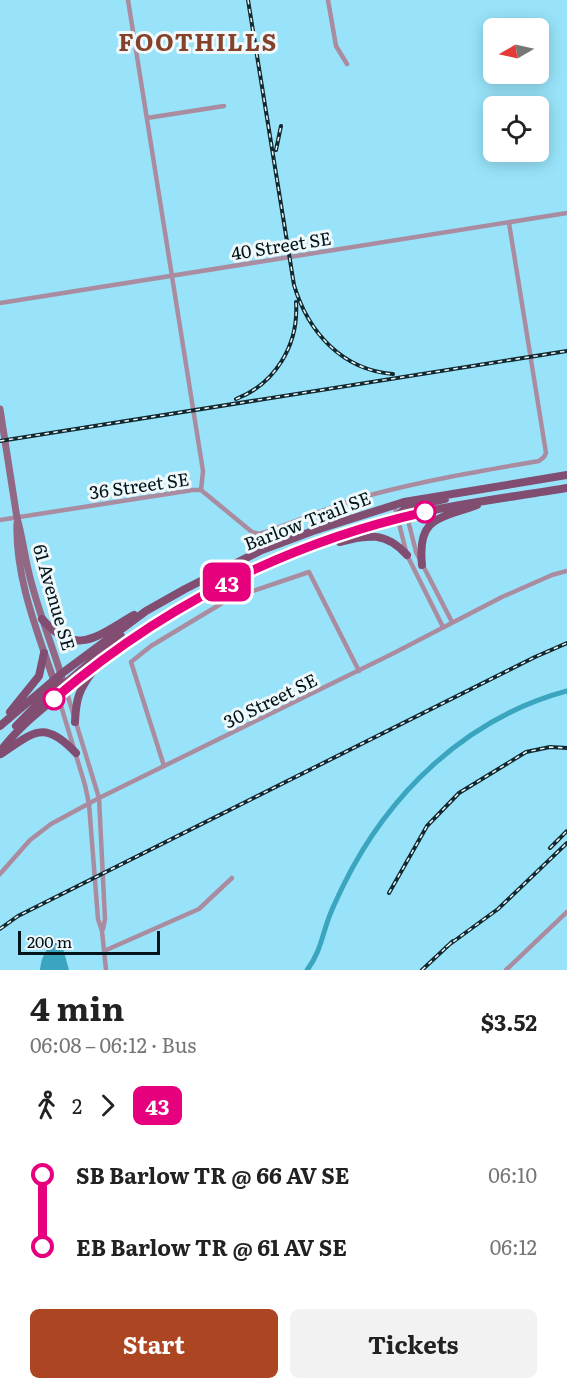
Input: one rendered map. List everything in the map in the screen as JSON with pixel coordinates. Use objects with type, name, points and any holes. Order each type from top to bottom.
[{"type":"main road","name":"Barlow Trail SE","points":[[0,725],[134,636],[196,598],[242,575],[312,547],[398,518],[406,509],[470,491],[567,474]]},
{"type":"main road","name":"Barlow Trail SE","points":[[0,754],[9,740],[59,687],[61,674],[146,611],[262,550],[394,504],[406,509],[567,488]]},
{"type":"main road","points":[[422,565],[421,539],[430,525],[449,513],[492,499]]},
{"type":"main road","points":[[312,547],[374,536],[383,537],[394,543],[406,555]]},
{"type":"main road","points":[[42,619],[53,631],[72,641],[86,640],[146,611]]},
{"type":"main road","points":[[59,687],[124,633],[130,623]]},
{"type":"main road","points":[[0,725],[39,675],[44,652]]},
{"type":"main road","points":[[75,722],[76,699],[83,684],[102,659]]},
{"type":"main road","points":[[0,754],[22,738],[41,732],[59,737],[76,753]]},
{"type":"street","points":[[128,0],[203,471],[201,490]]},
{"type":"street","points":[[328,0],[336,46],[347,64]]},
{"type":"street","points":[[147,118],[224,106]]},
{"type":"street","name":"40 Street SE","points":[[0,303],[567,213]]},
{"type":"street","name":"36 Street SE","points":[[0,520],[182,491],[201,490],[252,532],[259,534],[366,496],[455,476],[539,461],[544,457],[545,445],[509,223]]},
{"type":"street","name":"61 Avenue SE","points":[[0,409],[17,518],[28,569],[61,674]]},
{"type":"street","points":[[394,504],[406,555],[442,627]]},
{"type":"street","points":[[406,509],[416,552],[452,622]]},
{"type":"street","name":"61 Avenue SE","points":[[17,518],[16,536],[23,581],[44,652],[75,722],[99,798],[105,919],[102,931]]},
{"type":"street","name":"30 Street SE","points":[[0,874],[30,840],[46,827],[99,798],[359,671],[452,622],[552,575],[567,571]]},
{"type":"street","points":[[164,766],[131,662],[151,646],[229,599],[309,572],[359,671]]},
{"type":"street","name":"61 Avenue SE","points":[[59,687],[89,804],[98,919],[102,931],[106,970]]},
{"type":"street","points":[[104,951],[199,909],[232,878]]},
{"type":"street","points":[[506,970],[567,912]]},
{"type":"water","points":[[53,942],[62,945],[69,970],[40,970],[44,955]]},
{"type":"waterway","points":[[307,970],[317,952],[335,903],[361,852],[407,791],[434,764],[464,740],[530,703],[567,691]]},
{"type":"railway","points":[[248,0],[294,285],[300,302],[318,333],[330,346],[358,365],[393,374]]},
{"type":"railway","points":[[276,150],[281,126]]},
{"type":"railway","points":[[236,399],[262,384],[282,361],[293,333],[296,302]]},
{"type":"railway","points":[[0,441],[567,351]]},
{"type":"railway","points":[[0,929],[18,916],[567,643]]},
{"type":"railway","points":[[389,893],[427,826],[459,793],[526,752],[550,747],[567,748]]},
{"type":"railway","points":[[550,848],[567,831]]},
{"type":"railway","points":[[446,947],[498,909],[567,843]]},
{"type":"railway","points":[[422,970],[453,941]]},
{"type":"bus line","name":"43","points":[[54,699],[134,636],[180,607],[242,575],[351,533],[425,512]]},
{"type":"district","name":"FOOTHILLS","points":[[198,40]]}]
